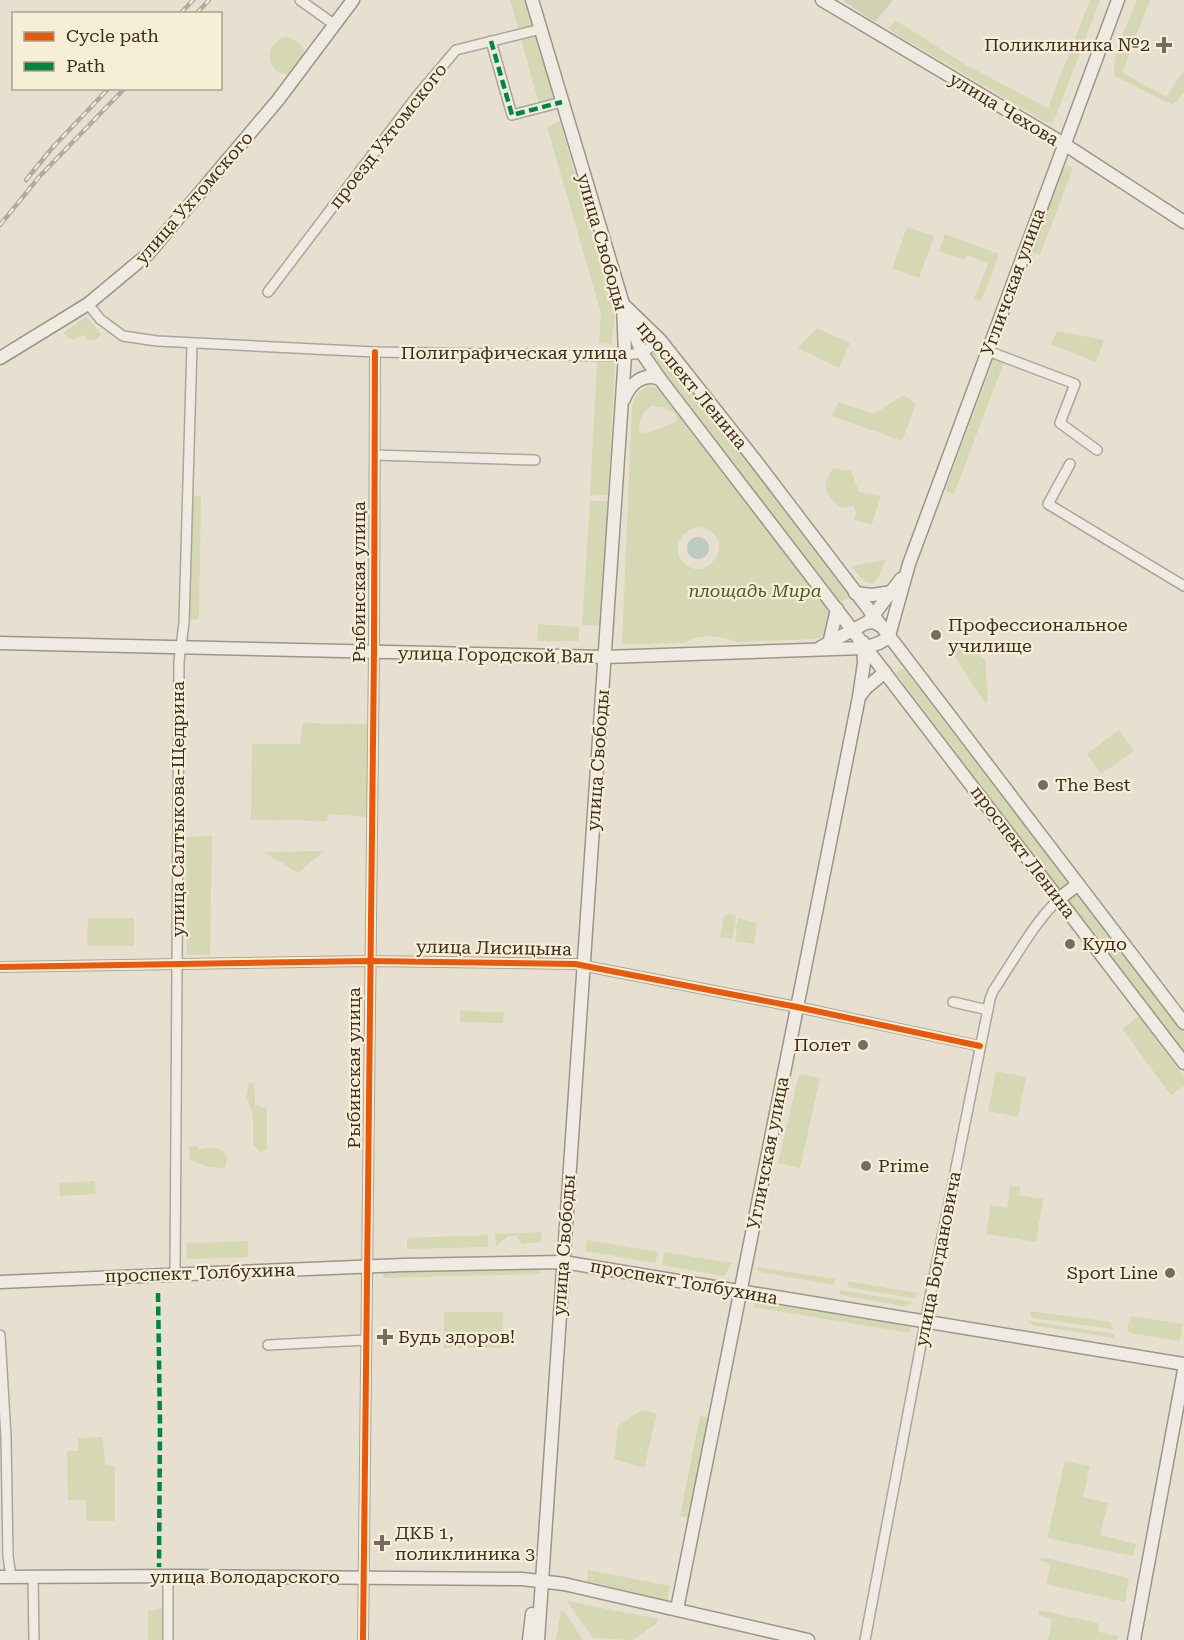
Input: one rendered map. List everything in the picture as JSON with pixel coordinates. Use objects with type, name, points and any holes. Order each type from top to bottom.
[{"type":"main road","name":"улица Ухтомского","points":[[0,358],[88,304],[137,265],[271,109],[353,0]]},
{"type":"main road","name":"улица Свободы","points":[[529,1640],[544,1532],[626,355],[623,304],[532,0]]},
{"type":"main road","name":"улица Чехова","points":[[822,0],[1064,144],[1184,222]]},
{"type":"main road","name":"Угличская улица","points":[[870,636],[909,564],[1118,0]]},
{"type":"main road","name":"проспект Ленина","points":[[623,304],[660,340],[755,460],[855,593],[885,672],[1184,1063]]},
{"type":"main road","name":"проспект Ленина","points":[[623,304],[642,353],[660,379],[837,609],[870,636],[1078,884],[1184,1023]]},
{"type":"main road","points":[[621,409],[625,396],[635,383],[645,378],[660,379]]},
{"type":"main road","name":"Угличская улица","points":[[677,1609],[870,636],[909,564]]},
{"type":"main road","points":[[855,593],[872,595],[892,592]]},
{"type":"main road","points":[[834,646],[837,609]]},
{"type":"main road","name":"улица Городской Вал","points":[[0,644],[605,657],[811,648],[834,646],[870,636]]},
{"type":"main road","name":"улица Городской Вал","points":[[834,646],[870,636]]},
{"type":"main road","points":[[859,697],[885,672]]},
{"type":"main road","points":[[1059,899],[1078,884]]},
{"type":"main road","name":"проспект Толбухина","points":[[0,1282],[367,1266],[563,1262],[1184,1364]]},
{"type":"main road","points":[[1134,1640],[1184,1370]]},
{"type":"main road","name":"улица Володарского","points":[[5,1577],[168,1576],[539,1581],[677,1609],[808,1640]]},
{"type":"main road","name":"улица Свободы","points":[[537,1640],[539,1581]]},
{"type":"street","points":[[300,0],[335,25]]},
{"type":"street","name":"проезд Ухтомского","points":[[268,292],[417,96],[456,50],[541,29]]},
{"type":"street","points":[[490,41],[512,115],[562,102]]},
{"type":"street","name":"Полиграфическая улица","points":[[88,304],[100,319],[123,336],[192,344],[375,352],[626,355],[642,353],[660,340]]},
{"type":"street","name":"улица Салтыкова-Щедрина","points":[[175,1275],[179,671],[184,623],[192,344]]},
{"type":"street","points":[[988,351],[1075,384],[1060,423],[1097,450]]},
{"type":"street","name":"Рыбинская улица","points":[[363,1640],[375,352]]},
{"type":"street","points":[[375,455],[535,460]]},
{"type":"street","points":[[1070,464],[1048,504],[1184,586]]},
{"type":"street","name":"улица Богдановича","points":[[865,1640],[988,1010],[993,991],[1059,899]]},
{"type":"street","name":"улица Лисицына","points":[[0,967],[369,961],[584,965],[980,1046]]},
{"type":"street","points":[[953,1002],[988,1010]]},
{"type":"street","points":[[0,1335],[6,1437],[8,1556],[5,1577]]},
{"type":"street","points":[[268,1345],[366,1340]]},
{"type":"street","points":[[168,1576],[168,1640]]},
{"type":"street","points":[[33,1577],[34,1640]]},
{"type":"green space","points":[[510,0],[526,0],[533,25],[518,29]]},
{"type":"green space","points":[[842,0],[893,0],[875,22]]},
{"type":"green space","points":[[1090,0],[1100,0],[1054,121],[1047,123],[888,29],[895,20],[966,65],[1048,108]]},
{"type":"green space","points":[[1137,0],[1150,0],[1122,72],[1166,97],[1184,73],[1184,92],[1173,105],[1115,76],[1115,59]]},
{"type":"green space","points":[[531,36],[539,39],[556,100],[539,104],[521,39]]},
{"type":"green space","points":[[283,37],[289,37],[302,45],[305,56],[293,72],[287,74],[276,70],[270,59],[270,51]]},
{"type":"green space","points":[[560,121],[615,317],[611,344],[599,343],[601,313],[547,127]]},
{"type":"green space","points":[[1067,165],[1073,168],[1040,255],[1031,252],[1062,170]]},
{"type":"green space","points":[[907,227],[934,236],[919,278],[892,269]]},
{"type":"green space","points":[[945,234],[999,254],[981,301],[974,299],[988,264],[968,255],[964,260],[939,251]]},
{"type":"green space","points":[[87,316],[101,335],[95,340],[88,340],[86,335],[72,339],[63,333]]},
{"type":"green space","points":[[817,328],[850,343],[839,368],[798,348]]},
{"type":"green space","points":[[1057,331],[1104,340],[1096,362],[1051,344]]},
{"type":"green space","points":[[656,347],[665,353],[851,595],[839,604],[649,355]]},
{"type":"green space","points":[[997,358],[1004,362],[954,494],[945,491],[994,359]]},
{"type":"green space","points":[[597,362],[615,363],[608,495],[590,495]]},
{"type":"green space","name":"площадь Мира","points":[[648,386],[661,389],[830,608],[833,615],[827,636],[815,639],[737,642],[725,638],[703,637],[685,643],[622,644],[632,407],[637,394]],"holes":[[[652,406],[663,407],[674,413],[678,421],[654,431],[643,433],[639,431],[645,410]],[[699,527],[711,532],[718,539],[719,548],[710,564],[702,568],[693,568],[683,562],[679,556],[678,545],[683,535]]]},
{"type":"green space","points":[[903,395],[916,404],[902,441],[832,416],[838,402],[874,414]]},
{"type":"green space","points":[[833,468],[851,471],[859,492],[881,496],[872,524],[854,520],[856,513],[854,506],[841,508],[828,494],[826,485]]},
{"type":"green space","points":[[191,496],[201,496],[199,619],[189,620]]},
{"type":"green space","points":[[590,501],[610,501],[602,626],[582,625]]},
{"type":"green space","points":[[885,560],[873,584],[864,581],[851,566]]},
{"type":"green space","points":[[538,624],[579,627],[579,641],[537,641]]},
{"type":"green space","points":[[970,645],[985,660],[988,700],[985,703],[952,653]]},
{"type":"green space","points":[[903,668],[1070,884],[1060,891],[896,673]]},
{"type":"green space","points":[[303,723],[367,724],[367,728],[370,727],[367,783],[370,783],[367,817],[328,814],[327,821],[251,820],[252,744],[300,744]]},
{"type":"green space","points":[[1119,730],[1134,751],[1101,774],[1087,754]]},
{"type":"green space","points":[[212,836],[210,955],[187,955],[186,837]]},
{"type":"green space","points":[[324,851],[298,873],[264,852]]},
{"type":"green space","points":[[1075,892],[1184,1032],[1184,1052],[1066,898]]},
{"type":"green space","points":[[736,915],[735,925],[737,925],[738,918],[757,923],[754,944],[735,941],[737,929],[734,928],[732,939],[720,937],[724,916]]},
{"type":"green space","points":[[88,918],[134,918],[134,946],[87,946]]},
{"type":"green space","points":[[460,1011],[504,1012],[503,1023],[460,1022]]},
{"type":"green space","points":[[1139,1016],[1184,1077],[1184,1086],[1171,1095],[1122,1029]]},
{"type":"green space","points":[[996,1071],[1026,1077],[1018,1117],[988,1111]]},
{"type":"green space","points":[[799,1074],[820,1078],[800,1168],[778,1163]]},
{"type":"green space","points":[[249,1082],[254,1084],[255,1105],[267,1108],[267,1149],[261,1152],[253,1145],[253,1115],[246,1096]]},
{"type":"green space","points":[[197,1146],[198,1150],[215,1148],[224,1152],[227,1161],[225,1168],[209,1167],[190,1160],[189,1147]]},
{"type":"green space","points":[[95,1181],[96,1194],[60,1196],[59,1183]]},
{"type":"green space","points":[[1010,1186],[1020,1187],[1019,1195],[1043,1199],[1036,1242],[986,1234],[991,1205],[1007,1208]]},
{"type":"green space","points":[[542,1232],[541,1242],[522,1244],[516,1236],[509,1236],[496,1246],[495,1234]]},
{"type":"green space","points":[[488,1235],[488,1247],[407,1249],[407,1238]]},
{"type":"green space","points":[[587,1240],[658,1252],[655,1263],[585,1251]]},
{"type":"green space","points":[[248,1241],[248,1257],[187,1259],[186,1243]]},
{"type":"green space","points":[[664,1252],[732,1263],[724,1276],[662,1265]]},
{"type":"green space","points":[[757,1267],[835,1279],[834,1285],[759,1272]]},
{"type":"green space","points":[[540,1268],[541,1274],[383,1278],[384,1270]]},
{"type":"green space","points":[[848,1281],[917,1293],[911,1298],[848,1287]]},
{"type":"green space","points":[[839,1290],[913,1302],[904,1306],[841,1295]]},
{"type":"green space","points":[[755,1299],[911,1325],[909,1333],[753,1307]]},
{"type":"green space","points":[[1030,1311],[1110,1322],[1114,1329],[1032,1318]]},
{"type":"green space","points":[[444,1312],[503,1312],[502,1348],[444,1348]]},
{"type":"green space","points":[[1130,1316],[1183,1324],[1180,1341],[1130,1333],[1127,1330]]},
{"type":"green space","points":[[1029,1321],[1114,1334],[1114,1338],[1032,1325]]},
{"type":"green space","points":[[642,1410],[657,1414],[644,1468],[614,1459],[618,1426]]},
{"type":"green space","points":[[700,1416],[708,1417],[689,1518],[680,1516]]},
{"type":"green space","points":[[103,1437],[105,1465],[115,1466],[115,1521],[86,1521],[86,1500],[68,1500],[67,1451],[78,1451],[78,1438]]},
{"type":"green space","points":[[1065,1461],[1090,1466],[1083,1497],[1108,1503],[1100,1535],[1136,1544],[1133,1556],[1047,1538]]},
{"type":"green space","points":[[1041,1557],[1129,1578],[1125,1602],[1046,1584],[1050,1566],[1040,1561]]},
{"type":"green space","points":[[588,1570],[670,1586],[667,1600],[587,1581]]},
{"type":"green space","points":[[567,1601],[658,1619],[657,1623],[633,1640],[593,1638]]},
{"type":"green space","points":[[162,1608],[162,1640],[148,1640],[148,1611]]},
{"type":"green space","points":[[561,1610],[564,1611],[583,1640],[556,1640]]},
{"type":"green space","points":[[1039,1610],[1098,1623],[1099,1632],[1118,1636],[1117,1640],[1048,1640],[1052,1621],[1050,1618],[1038,1615]]},
{"type":"shaded area","points":[[698,537],[706,540],[709,548],[706,556],[698,559],[690,556],[687,548],[690,540]]},
{"type":"railway","points":[[182,12],[193,0]]},
{"type":"railway","points":[[198,12],[209,0]]},
{"type":"railway","points":[[26,180],[53,147],[107,90]]},
{"type":"railway","points":[[0,225],[39,177],[123,90]]},
{"type":"marked path","points":[[491,41],[512,115],[562,102]]},
{"type":"marked path","points":[[158,1293],[159,1567]]},
{"type":"cycle path","points":[[363,1640],[375,352]]},
{"type":"cycle path","points":[[0,967],[369,961],[575,964],[797,1007],[980,1046]]},
{"type":"place","name":"Поликлиника №2","points":[[1164,45]]},
{"type":"place","name":"Профессиональное училище","points":[[936,635]]},
{"type":"place","name":"The Best","points":[[1043,785]]},
{"type":"place","name":"Кудо","points":[[1070,944]]},
{"type":"place","name":"Полет","points":[[863,1045]]},
{"type":"place","name":"Prime","points":[[866,1166]]},
{"type":"place","name":"Sport Line","points":[[1170,1273]]},
{"type":"place","name":"Будь здоров!","points":[[385,1337]]},
{"type":"place","name":"ДКБ 1, поликлиника 3","points":[[382,1543]]}]
